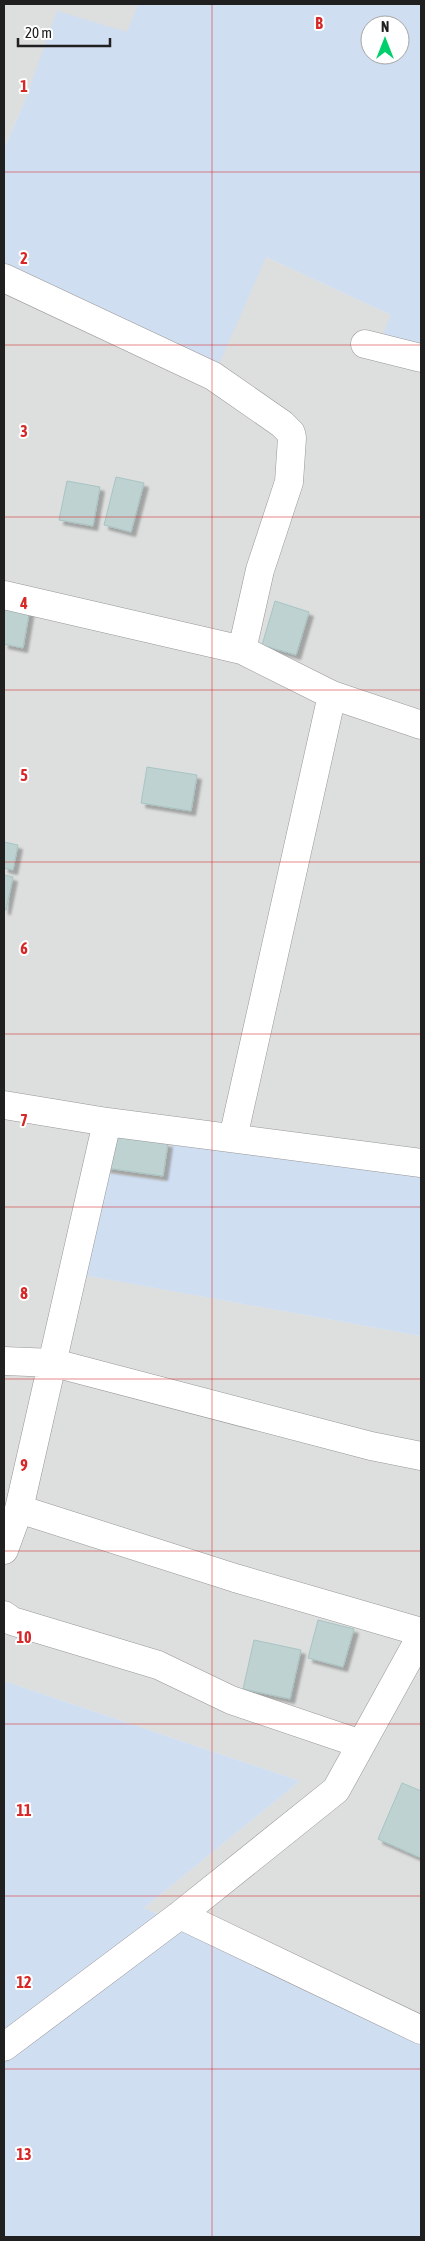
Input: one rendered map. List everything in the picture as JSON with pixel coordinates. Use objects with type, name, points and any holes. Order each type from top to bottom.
[{"type":"street","points":[[4,278],[213,376],[282,424],[291,433],[293,445],[289,482],[260,570],[242,650]]},
{"type":"street","points":[[365,344],[421,358]]},
{"type":"street","points":[[4,595],[242,650],[332,694],[421,725]]},
{"type":"street","points":[[233,1138],[332,694]]},
{"type":"street","points":[[4,1105],[108,1122],[421,1164]]},
{"type":"street","points":[[4,1550],[19,1510],[108,1122]]},
{"type":"street","points":[[4,1361],[54,1363],[371,1446],[421,1456]]},
{"type":"street","points":[[19,1510],[235,1578],[421,1632]]},
{"type":"street","points":[[4,1615],[12,1621],[158,1665],[231,1700],[362,1744]]},
{"type":"street","points":[[4,2047],[180,1915],[336,1790],[421,1636]]},
{"type":"street","points":[[180,1915],[421,2030]]},
{"type":"shaded area","points":[[4,4],[138,4],[128,32],[24,103],[4,149]]},
{"type":"shaded area","points":[[138,4],[421,4],[421,359],[378,346],[391,315],[266,257],[213,378],[4,276],[4,149],[24,103],[57,11],[127,32]]},
{"type":"shaded area","points":[[266,257],[391,315],[421,359],[421,1151],[166,1181],[73,1273],[421,1336],[421,2034],[144,1908],[300,1781],[4,1681],[4,276]]},
{"type":"shaded area","points":[[176,1119],[421,1151],[421,1336],[72,1273],[86,1170],[166,1181]]},
{"type":"shaded area","points":[[4,1681],[300,1781],[144,1908],[421,2034],[421,2237],[4,2237]]},
{"type":"building","points":[[116,477],[144,483],[131,532],[104,525]]},
{"type":"building","points":[[67,481],[100,487],[93,526],[59,520]]},
{"type":"building","points":[[275,601],[309,612],[296,655],[262,645]]},
{"type":"building","points":[[4,603],[30,608],[23,648],[4,644]]},
{"type":"building","points":[[147,767],[197,775],[191,811],[141,803]]},
{"type":"building","points":[[4,842],[18,845],[13,870],[4,868]]},
{"type":"building","points":[[4,875],[13,877],[6,910],[4,910]]},
{"type":"building","points":[[112,1135],[168,1143],[163,1176],[106,1168]]},
{"type":"building","points":[[318,1620],[354,1629],[343,1667],[308,1658]]},
{"type":"building","points":[[254,1640],[301,1650],[290,1699],[243,1689]]},
{"type":"building","points":[[402,1783],[421,1791],[421,1858],[378,1839]]}]
